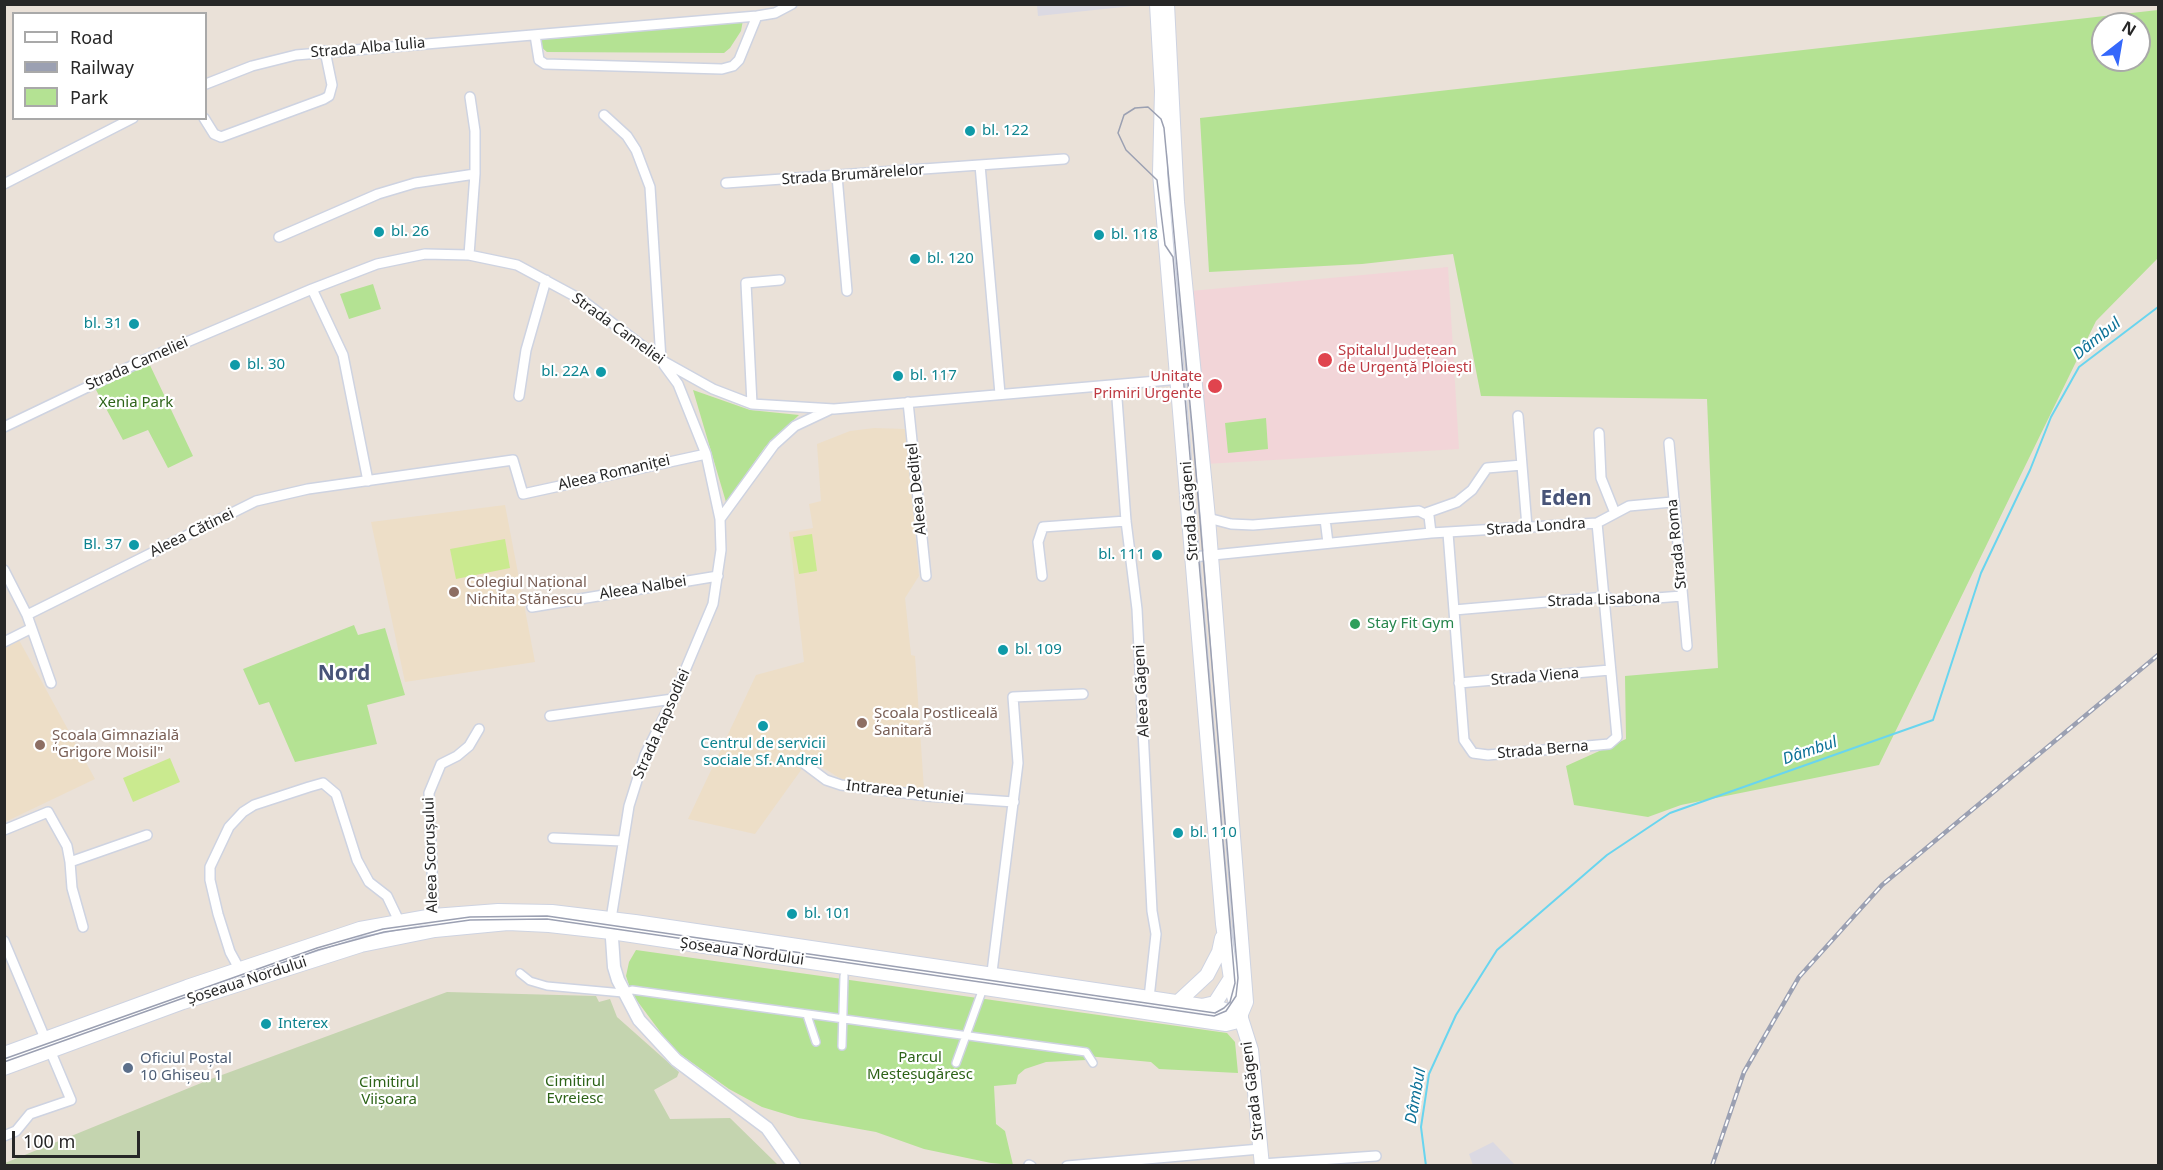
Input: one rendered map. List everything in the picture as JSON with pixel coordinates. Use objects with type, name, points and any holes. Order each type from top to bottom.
[{"type":"main road","name":"Strada Găgeni","points":[[1157,4],[1177,202],[1193,557],[1223,924],[1231,978],[1251,1050],[1262,1165]]},
{"type":"main road","name":"Strada Găgeni","points":[[1167,4],[1167,92]]},
{"type":"main road","name":"Strada Găgeni","points":[[1185,379],[1208,518],[1246,1002],[1241,1017]]},
{"type":"main road","name":"Șoseaua Nordului","points":[[4,1068],[50,1046],[183,1002],[243,975],[360,929],[399,921],[611,926],[933,966],[941,962],[984,967],[991,974],[1202,1006],[1231,1012],[1241,1017],[1236,1023],[1217,1023],[986,992],[611,926]]},
{"type":"main road","name":"Șoseaua Nordului","points":[[243,975],[434,923]]},
{"type":"main road","points":[[1178,1002],[1199,985],[1214,964],[1222,942],[1223,924]]},
{"type":"main road","points":[[1202,1006],[1215,1003],[1231,978]]},
{"type":"main road","name":"Șoseaua Nordului","points":[[4,1054],[50,1046]]},
{"type":"street","name":"Strada Alba Iulia","points":[[207,84],[252,66],[296,55],[325,51],[758,16],[775,13],[792,4]]},
{"type":"street","points":[[535,35],[539,60],[545,64],[722,69],[733,66],[739,60],[758,16]]},
{"type":"street","points":[[205,120],[214,134],[222,137],[324,99],[329,96],[332,85],[325,51]]},
{"type":"street","points":[[469,255],[475,174],[475,131],[470,97]]},
{"type":"street","points":[[604,116],[627,136],[636,150],[650,187],[661,360]]},
{"type":"street","points":[[4,184],[129,120]]},
{"type":"street","name":"Strada Brumărelelor","points":[[726,183],[1064,159]]},
{"type":"street","points":[[980,165],[1000,394]]},
{"type":"street","points":[[279,237],[378,194],[415,183],[475,174]]},
{"type":"street","points":[[837,176],[847,291]]},
{"type":"street","name":"Strada Cameliei","points":[[5,424],[142,361],[312,289],[399,258],[424,254],[469,255],[517,265],[589,305],[661,360],[713,389],[752,404],[834,409],[1185,379]]},
{"type":"street","points":[[519,396],[526,350],[546,280]]},
{"type":"street","points":[[752,404],[746,283],[780,280]]},
{"type":"street","points":[[312,289],[343,355],[368,481]]},
{"type":"street","name":"Strada Rapsodiei","points":[[611,926],[629,806],[645,755],[673,699],[713,604],[721,550],[720,519],[706,454],[678,384],[661,360]]},
{"type":"street","name":"Aleea Găgeni","points":[[1116,384],[1126,520],[1137,609],[1152,911],[1156,934],[1149,998]]},
{"type":"street","name":"Aleea Dedițel","points":[[908,402],[926,576]]},
{"type":"street","points":[[720,519],[765,455],[779,440],[806,419],[834,409]]},
{"type":"street","points":[[1518,416],[1527,527]]},
{"type":"street","points":[[1599,433],[1602,478],[1615,513]]},
{"type":"street","name":"Strada Roma","points":[[1669,443],[1672,502],[1687,646]]},
{"type":"street","name":"Aleea Romaniței","points":[[513,460],[524,494],[706,454]]},
{"type":"street","name":"Aleea Cătinei","points":[[27,615],[256,501],[308,489],[513,460]]},
{"type":"street","points":[[1208,518],[1231,524],[1253,525],[1419,511],[1426,513],[1457,502],[1472,490],[1487,468],[1522,465]]},
{"type":"street","name":"Strada Londra","points":[[1193,557],[1431,533],[1597,523],[1629,506],[1672,502]]},
{"type":"street","points":[[1426,513],[1429,516],[1431,533]]},
{"type":"street","points":[[1325,519],[1328,543]]},
{"type":"street","points":[[1041,576],[1038,542],[1039,533],[1043,527],[1126,520]]},
{"type":"street","points":[[1597,523],[1610,670]]},
{"type":"street","points":[[1448,533],[1459,683]]},
{"type":"street","points":[[4,570],[27,615],[30,629],[51,683]]},
{"type":"street","name":"Aleea Nalbei","points":[[532,607],[718,576]]},
{"type":"street","name":"Strada Lisabona","points":[[1454,610],[1605,597],[1617,601],[1682,596]]},
{"type":"street","points":[[4,642],[30,629]]},
{"type":"street","name":"Strada Viena","points":[[1459,683],[1610,670]]},
{"type":"street","name":"Strada Berna","points":[[1459,683],[1464,740],[1473,753],[1488,755],[1609,744],[1617,737],[1610,670]]},
{"type":"street","points":[[956,1063],[986,992],[991,974],[1018,763],[1013,697],[1083,694]]},
{"type":"street","points":[[550,716],[673,699]]},
{"type":"street","name":"Aleea Scorușului","points":[[434,923],[429,793],[441,764],[457,756],[469,746],[479,729]]},
{"type":"street","name":"Intrarea Petuniei","points":[[802,762],[826,780],[841,785],[928,796],[1014,802]]},
{"type":"street","points":[[243,975],[230,952],[218,915],[210,880],[210,867],[229,827],[243,812],[254,805],[323,783],[336,794],[357,860],[369,882],[387,896],[399,921]]},
{"type":"street","points":[[4,830],[48,812],[67,846],[72,888],[83,927]]},
{"type":"street","points":[[70,862],[147,835]]},
{"type":"street","points":[[553,838],[622,841]]},
{"type":"street","points":[[611,926],[614,967],[623,993],[652,1037],[676,1060],[767,1128],[794,1166]]},
{"type":"street","points":[[4,941],[71,1100],[30,1114],[16,1131],[4,1136]]},
{"type":"street","points":[[520,973],[530,981],[547,986],[623,993],[632,990],[1086,1052],[1093,1063]]},
{"type":"street","points":[[842,1046],[844,976]]},
{"type":"street","points":[[807,1015],[816,1042]]},
{"type":"street","points":[[1067,1166],[1260,1149]]},
{"type":"street","points":[[1262,1165],[1376,1156]]},
{"type":"shaded area","points":[[1151,4],[1038,16],[1037,5]]},
{"type":"shaded area","name":"Spitalul Județean de Urgență Ploiești","points":[[1448,267],[1459,449],[1205,464],[1191,291]]},
{"type":"shaded area","points":[[874,428],[906,429],[919,576],[905,598],[911,655],[915,656],[924,790],[846,782],[809,759],[755,834],[688,819],[756,675],[804,662],[789,532],[813,528],[809,504],[821,501],[817,444],[850,431]]},
{"type":"shaded area","name":"Colegiul Național Nichita Stănescu","points":[[505,505],[535,662],[405,682],[371,522]]},
{"type":"shaded area","name":"Școala Gimnazială \"Grigore Moisil\"","points":[[19,640],[95,779],[5,822],[5,648]]},
{"type":"shaded area","points":[[1493,1142],[1515,1165],[1473,1165],[1469,1154]]},
{"type":"green space","points":[[2158,10],[2158,258],[2096,321],[1879,765],[1681,805],[1648,817],[1574,805],[1566,766],[1626,739],[1625,676],[1718,668],[1707,399],[1481,396],[1453,254],[1362,264],[1209,272],[1200,118],[2091,18],[2091,72],[2151,72],[2151,12],[2140,12]]},
{"type":"green space","points":[[743,20],[741,31],[724,53],[547,52],[541,47],[540,34]]},
{"type":"green space","points":[[373,284],[381,309],[349,319],[340,294]]},
{"type":"green space","name":"Xenia Park","points":[[148,361],[193,456],[168,468],[148,430],[123,440],[95,388]]},
{"type":"green space","points":[[693,390],[750,410],[799,415],[765,447],[726,502]]},
{"type":"green space","points":[[1266,418],[1268,449],[1228,453],[1225,423]]},
{"type":"green space","points":[[812,534],[817,571],[799,574],[793,537]]},
{"type":"green space","points":[[505,539],[510,568],[456,579],[450,549]]},
{"type":"green space","points":[[354,625],[358,635],[385,628],[405,695],[367,705],[377,744],[295,762],[269,702],[259,705],[243,669]]},
{"type":"green space","points":[[170,758],[180,782],[133,802],[123,778]]},
{"type":"green space","name":"Parcul Meșteșugăresc","points":[[636,950],[1227,1033],[1235,1042],[1238,1073],[1159,1069],[1151,1062],[1087,1056],[1086,1060],[1046,1062],[1025,1069],[1018,1075],[1016,1084],[994,1086],[996,1124],[1005,1131],[1013,1165],[991,1163],[924,1149],[876,1132],[798,1118],[762,1107],[729,1089],[673,1049],[632,994],[626,976],[629,962]]},
{"type":"green space","points":[[447,992],[596,996],[599,1002],[610,999],[617,1017],[679,1072],[677,1077],[654,1090],[670,1119],[730,1118],[778,1165],[5,1165],[5,1163],[211,1079]]},
{"type":"waterway","name":"Dâmbul","points":[[1426,1166],[1421,1127],[1429,1074],[1456,1015],[1497,950],[1607,855],[1670,813],[1933,720],[1981,573],[2030,470],[2051,417],[2079,367],[2158,307]]},
{"type":"tram line","points":[[4,1059],[317,948],[383,929],[470,917],[547,916],[1215,1013],[1224,1008],[1230,1002],[1235,983],[1173,257],[1165,245],[1157,180],[1126,150],[1118,133],[1124,115],[1135,108],[1148,107],[1161,119],[1164,128],[1193,436],[1238,978],[1236,996],[1226,1011],[1214,1016],[547,919],[470,920],[384,932],[318,950],[4,1062]]},
{"type":"railway","points":[[1712,1166],[1744,1072],[1799,977],[1882,885],[2158,655]]},
{"type":"place","name":"bl. 122","points":[[970,131]]},
{"type":"place","name":"bl. 26","points":[[379,232]]},
{"type":"place","name":"bl. 118","points":[[1099,235]]},
{"type":"place","name":"bl. 120","points":[[915,259]]},
{"type":"place","name":"bl. 31","points":[[134,324]]},
{"type":"place","name":"Spitalul Județean de Urgență Ploiești","points":[[1325,360]]},
{"type":"place","name":"bl. 30","points":[[235,365]]},
{"type":"place","name":"bl. 22A","points":[[601,372]]},
{"type":"place","name":"bl. 117","points":[[898,376]]},
{"type":"place","name":"Unitate Primiri Urgente","points":[[1215,386]]},
{"type":"place","name":"Bl. 37","points":[[134,545]]},
{"type":"place","name":"bl. 111","points":[[1157,555]]},
{"type":"place","name":"Colegiul Național Nichita Stănescu","points":[[454,592]]},
{"type":"place","name":"Stay Fit Gym","points":[[1355,624]]},
{"type":"place","name":"bl. 109","points":[[1003,650]]},
{"type":"place","name":"Școala Postliceală Sanitară","points":[[862,723]]},
{"type":"place","name":"Centrul de servicii sociale Sf. Andrei","points":[[763,726]]},
{"type":"place","name":"Școala Gimnazială \"Grigore Moisil\"","points":[[40,745]]},
{"type":"place","name":"bl. 110","points":[[1178,833]]},
{"type":"place","name":"bl. 101","points":[[792,914]]},
{"type":"place","name":"Interex","points":[[266,1024]]},
{"type":"place","name":"Oficiul Poștal 10 Ghișeu 1","points":[[128,1068]]},
{"type":"district","name":"Eden","points":[[1566,499]]},
{"type":"district","name":"Nord","points":[[344,674]]},
{"type":"park label","name":"Cimitirul Evreiesc","points":[[575,1090]]},
{"type":"park label","name":"Cimitirul Viișoara","points":[[389,1092]]}]
